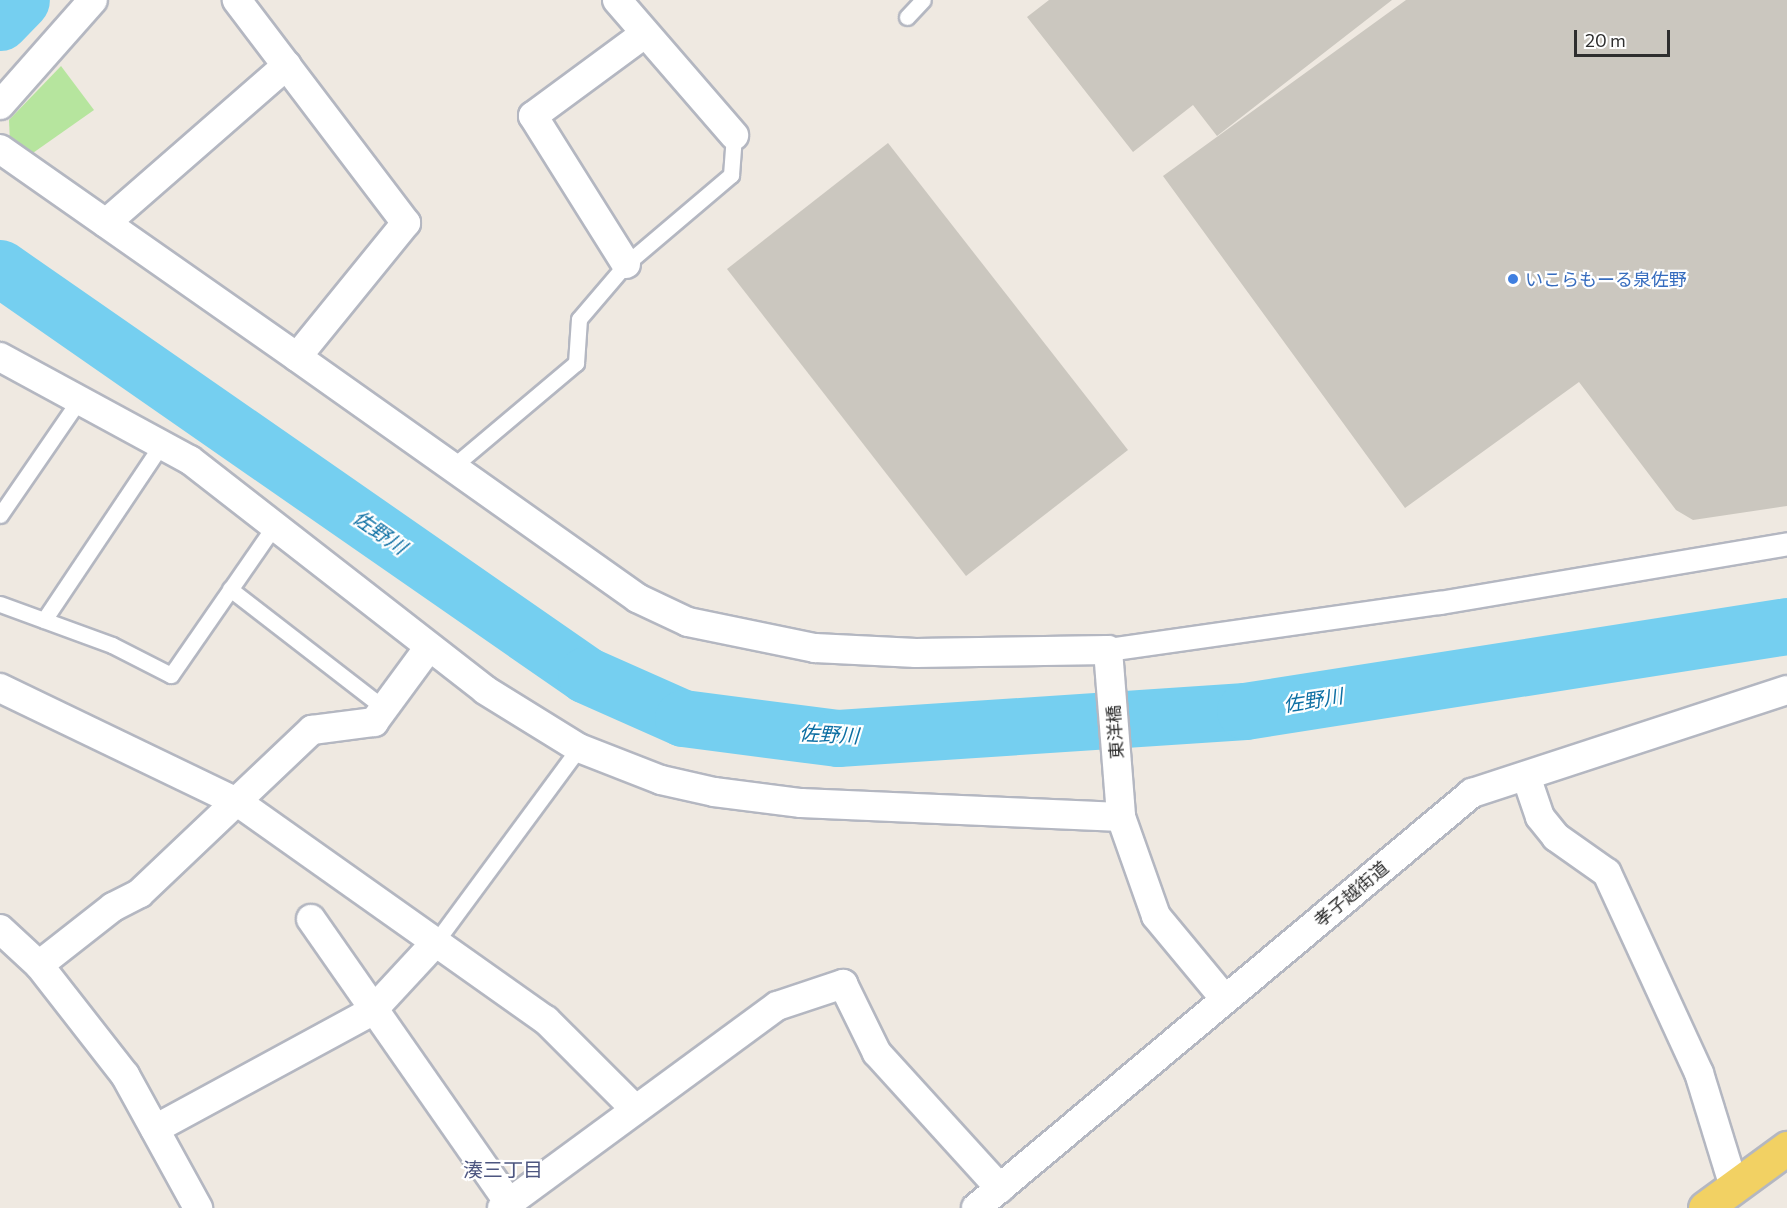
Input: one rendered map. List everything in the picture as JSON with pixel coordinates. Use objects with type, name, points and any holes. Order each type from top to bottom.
[{"type":"main road","points":[[1705,1208],[1787,1148]]},
{"type":"street","points":[[0,105],[93,0]]},
{"type":"street","points":[[237,0],[406,223],[297,357]]},
{"type":"street","points":[[617,0],[643,35],[734,135]]},
{"type":"street","points":[[626,264],[533,116],[643,35]]},
{"type":"street","points":[[106,223],[287,65]]},
{"type":"street","points":[[0,148],[297,357],[450,469],[637,598],[687,622],[815,648],[916,653],[1109,654],[1440,603],[1787,544]]},
{"type":"street","points":[[0,357],[190,460],[485,690],[579,748],[661,780],[714,792],[801,802],[1121,812]]},
{"type":"street","points":[[39,965],[113,907],[140,892],[239,803],[312,730],[374,722],[429,646]]},
{"type":"street","name":"東洋橋","points":[[1109,654],[1121,812],[1156,916],[1225,999]]},
{"type":"street","points":[[0,688],[239,803],[546,1020],[635,1109]]},
{"type":"street","name":"孝子越街道","points":[[976,1208],[1472,793],[1787,690]]},
{"type":"street","points":[[1526,776],[1540,818],[1556,837],[1607,873],[1699,1073],[1734,1187]]},
{"type":"street","points":[[311,919],[505,1205],[777,1006],[843,984],[877,1053],[1000,1188]]},
{"type":"street","points":[[0,929],[39,965],[125,1075],[198,1208]]},
{"type":"street","points":[[155,1129],[372,1011],[435,943]]},
{"type":"lane","points":[[907,17],[923,0]]},
{"type":"lane","points":[[450,469],[576,363],[579,319],[626,264],[731,175],[734,135]]},
{"type":"lane","points":[[0,515],[79,400]]},
{"type":"lane","points":[[44,621],[161,445]]},
{"type":"lane","points":[[0,604],[112,645],[171,675],[274,526]]},
{"type":"lane","points":[[230,589],[384,708]]},
{"type":"lane","points":[[435,943],[579,748]]},
{"type":"green space","points":[[61,66],[94,110],[30,155],[10,143],[9,120]]},
{"type":"building","points":[[1049,0],[1392,0],[1217,136],[1193,105],[1133,152],[1027,17]]},
{"type":"building","name":"いこらもーる泉佐野","points":[[1406,0],[1787,0],[1787,506],[1693,520],[1676,510],[1579,382],[1405,508],[1163,176]]},
{"type":"building","points":[[888,143],[1128,450],[966,576],[727,269]]},
{"type":"waterway","points":[[0,22],[21,0]]},
{"type":"waterway","name":"佐野川","points":[[0,268],[586,675],[683,718],[838,738],[1245,711],[1787,626]]},
{"type":"place","name":"いこらもーる泉佐野","points":[[1513,279]]},
{"type":"district","name":"湊三丁目","points":[[503,1169]]}]
